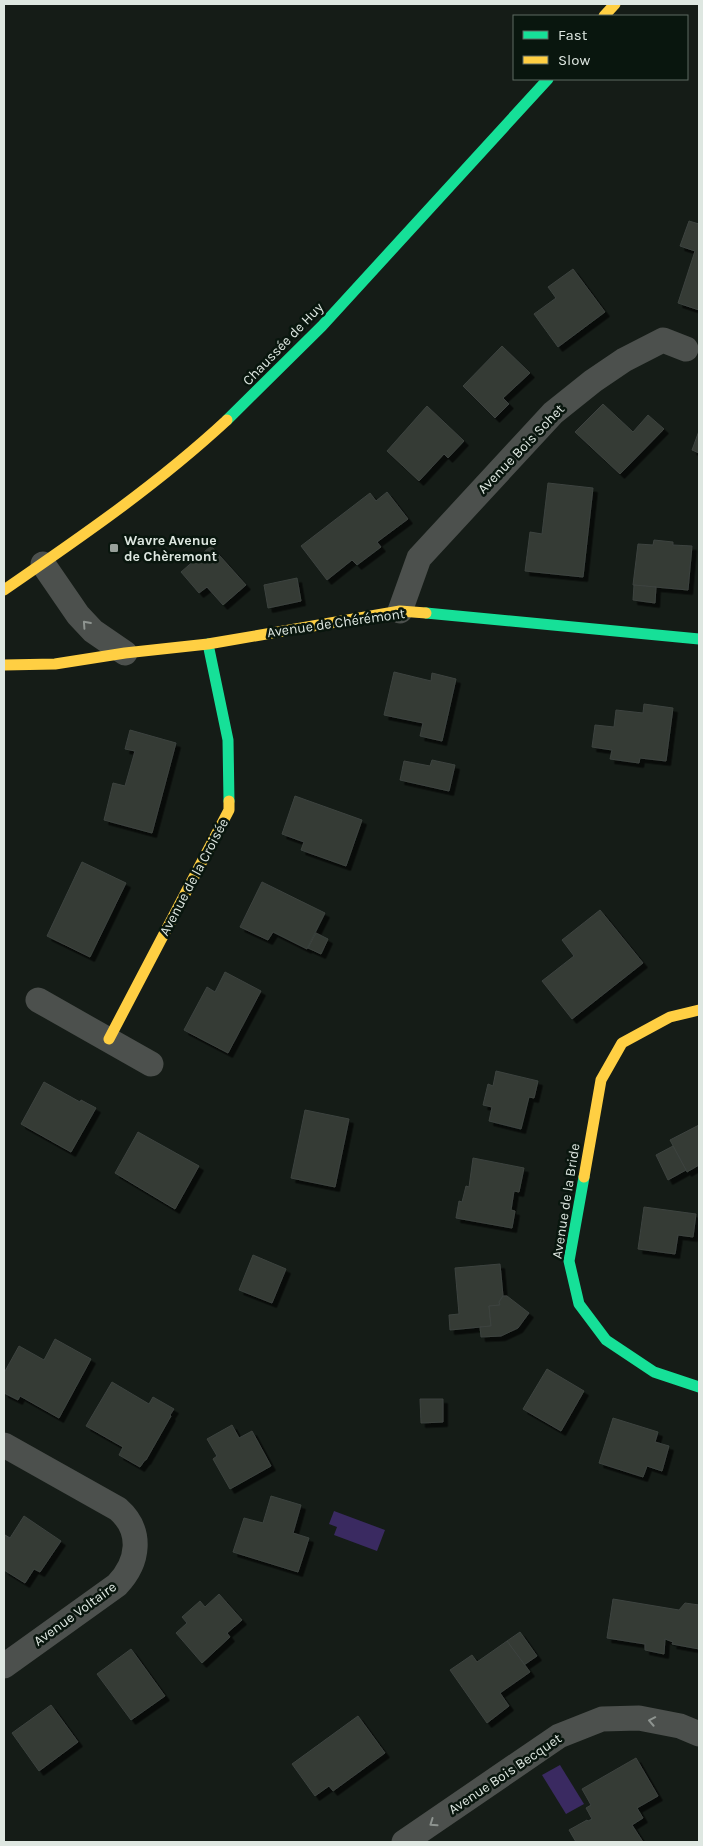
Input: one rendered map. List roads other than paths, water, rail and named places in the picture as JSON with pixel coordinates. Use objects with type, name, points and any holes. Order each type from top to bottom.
[{"type":"street","points":[[605,15],[615,4]]},
{"type":"street","name":"Chaussée de Huy","points":[[4,590],[108,518],[196,448],[256,393],[329,319],[547,80]]},
{"type":"street","name":"Avenue Bois Sohet","points":[[400,611],[418,558],[553,413],[593,381],[624,360],[662,340],[686,349]]},
{"type":"street","points":[[44,564],[83,621],[93,631],[125,653]]},
{"type":"street","name":"Avenue de Chérémont","points":[[4,665],[55,664],[125,653],[208,644],[400,611],[699,639]]},
{"type":"street","name":"Avenue de la Croisée","points":[[109,1039],[229,810],[228,740],[208,644]]},
{"type":"street","points":[[38,1000],[152,1064]]},
{"type":"street","name":"Avenue de la Bride","points":[[699,1010],[670,1017],[622,1043],[601,1080],[569,1261],[579,1304],[606,1340],[654,1372],[699,1387]]},
{"type":"street","name":"Avenue Voltaire","points":[[4,1445],[118,1509],[129,1523],[135,1546],[129,1570],[117,1584],[4,1666]]},
{"type":"street","name":"Avenue Bois Becquet","points":[[404,1842],[559,1736],[602,1719],[639,1718],[680,1726],[699,1734]]},
{"type":"place","name":"Wavre Avenue de Chèremont","points":[[114,548]]}]
